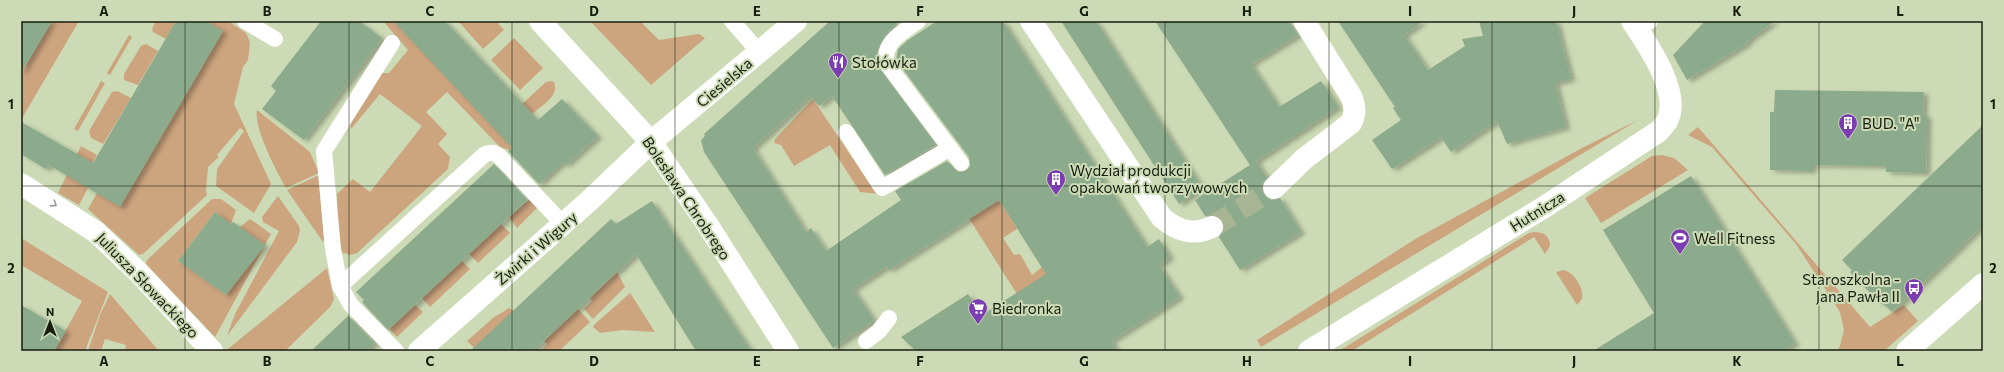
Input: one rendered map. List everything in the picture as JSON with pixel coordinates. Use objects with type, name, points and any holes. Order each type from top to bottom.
[{"type":"street","name":"Bolesława Chrobrego","points":[[540,21],[651,142],[707,224],[788,351]]},
{"type":"street","name":"Ciesielska","points":[[651,142],[796,21]]},
{"type":"street","points":[[1031,21],[1162,218],[1183,231],[1199,232],[1212,227]]},
{"type":"street","points":[[1274,188],[1304,159],[1351,122],[1354,116],[1355,110],[1351,96],[1304,21]]},
{"type":"street","name":"Hutnicza","points":[[1309,351],[1546,206],[1659,131],[1668,120],[1670,108],[1668,86],[1640,24]]},
{"type":"street","name":"Żwirki i Wigury","points":[[419,351],[563,224],[651,142]]},
{"type":"street","name":"Juliusza Słowackiego","points":[[21,184],[96,232],[139,273],[212,351]]},
{"type":"street","points":[[1915,348],[1983,284]]},
{"type":"lane","points":[[245,21],[275,40]]},
{"type":"lane","points":[[732,21],[759,52]]},
{"type":"lane","points":[[918,21],[890,43],[885,56],[887,64],[960,163]]},
{"type":"lane","points":[[392,43],[324,151],[332,249],[340,286],[351,305],[396,351]]},
{"type":"lane","points":[[846,132],[882,188],[950,148]]},
{"type":"lane","points":[[340,286],[489,152],[499,156],[563,224]]},
{"type":"lane","points":[[866,341],[879,331],[889,318]]},
{"type":"shaded area","points":[[52,21],[79,21],[21,120],[21,73]]},
{"type":"shaded area","points":[[156,21],[176,21],[166,39],[153,32],[152,29]]},
{"type":"shaded area","points":[[205,21],[228,21],[246,33],[250,42],[248,60],[243,67],[234,104],[271,184],[254,213],[216,186],[217,169],[244,131],[240,128],[217,155],[219,157],[208,167],[207,195],[143,254],[139,255],[88,209],[97,193],[222,31]]},
{"type":"shaded area","points":[[383,21],[402,21],[512,148],[509,150],[500,147],[447,92],[426,112],[447,134],[438,144],[450,157],[448,169],[357,253],[350,255],[341,252],[338,245],[337,194],[353,179],[370,192],[422,126],[380,94],[351,129],[350,124],[381,73],[389,73],[408,50]]},
{"type":"shaded area","points":[[458,21],[496,21],[504,30],[483,49]]},
{"type":"shaded area","points":[[590,21],[640,21],[659,40],[699,34],[705,38],[651,85]]},
{"type":"shaded area","points":[[129,35],[132,37],[110,75],[107,73]]},
{"type":"shaded area","points":[[514,38],[543,68],[520,90],[491,60]]},
{"type":"shaded area","points":[[146,44],[158,51],[138,85],[124,80],[124,74],[141,46]]},
{"type":"shaded area","points":[[101,81],[105,83],[78,131],[74,129]]},
{"type":"shaded area","points":[[546,82],[554,82],[555,87],[552,96],[532,114],[522,104]]},
{"type":"shaded area","points":[[117,91],[131,98],[103,144],[91,138],[89,131],[112,92]]},
{"type":"shaded area","points":[[813,99],[873,189],[881,194],[860,192],[830,145],[794,166],[781,145],[774,143],[775,139]]},
{"type":"shaded area","points":[[257,110],[310,152],[319,173],[286,188],[262,138],[257,117]]},
{"type":"shaded area","points":[[1638,120],[1261,347],[1257,340],[1417,238],[1582,148]]},
{"type":"shaded area","points":[[1698,127],[1870,327],[1904,305],[1918,321],[1884,351],[1837,351],[1840,346],[1844,330],[1840,312],[1796,244],[1712,147],[1688,135]]},
{"type":"shaded area","points":[[81,146],[97,155],[81,183],[88,188],[79,205],[58,193]]},
{"type":"shaded area","points":[[1662,155],[1674,158],[1688,170],[1601,223],[1585,198],[1652,156]]},
{"type":"shaded area","points":[[976,164],[1017,229],[1003,238],[1014,255],[1020,254],[1032,275],[1042,267],[1095,351],[1053,351],[946,182]]},
{"type":"shaded area","points":[[319,175],[324,240],[323,242],[287,190]]},
{"type":"shaded area","points":[[278,196],[299,226],[300,231],[297,242],[227,336],[235,314],[279,231],[263,222],[262,217]]},
{"type":"shaded area","points":[[531,198],[535,202],[537,208],[517,228],[509,217]]},
{"type":"shaded area","points":[[212,199],[221,199],[236,210],[231,224],[215,212],[178,261],[226,295],[240,227],[250,219],[271,234],[215,337],[146,264],[147,260]]},
{"type":"shaded area","points":[[501,224],[510,233],[478,263],[469,254]]},
{"type":"shaded area","points":[[1529,233],[1541,233],[1548,237],[1550,246],[1545,254],[1534,237],[1352,351],[1339,351]]},
{"type":"shaded area","points":[[21,238],[108,292],[85,351],[54,351],[82,301],[21,265]]},
{"type":"shaded area","points":[[462,261],[470,269],[430,307],[422,298]]},
{"type":"shaded area","points":[[327,268],[334,299],[330,307],[285,351],[230,351],[228,349]]},
{"type":"shaded area","points":[[1564,270],[1572,274],[1582,291],[1582,299],[1577,305],[1556,272]]},
{"type":"shaded area","points":[[617,272],[625,287],[593,319],[584,309],[592,301],[590,298]]},
{"type":"shaded area","points":[[630,293],[655,332],[622,330],[600,333],[593,327],[595,324]]},
{"type":"shaded area","points":[[110,294],[159,351],[125,351],[126,345],[105,339],[101,351],[88,351],[100,315]]},
{"type":"shaded area","points":[[415,305],[423,312],[397,337],[389,329]]},
{"type":"shaded area","points":[[509,308],[514,311],[474,348],[467,341],[493,318]]},
{"type":"shaded area","points":[[578,309],[590,322],[559,351],[541,351],[547,344],[544,341]]},
{"type":"building","points":[[21,21],[52,21],[21,73]]},
{"type":"building","points":[[176,21],[205,21],[223,31],[120,207],[49,165],[46,169],[21,154],[21,122],[93,163]]},
{"type":"building","points":[[321,21],[359,21],[382,38],[304,140],[262,109],[276,91],[271,86]]},
{"type":"building","points":[[393,21],[445,21],[538,120],[562,99],[598,136],[566,165],[563,162],[539,184],[508,151],[512,148]]},
{"type":"building","points":[[830,21],[895,21],[897,24],[887,33],[879,46],[877,55],[878,66],[936,145],[885,175],[832,96],[819,106],[810,96],[753,148],[806,232],[811,228],[826,251],[901,200],[895,191],[947,161],[958,172],[966,171],[970,166],[969,157],[896,60],[898,49],[908,40],[937,21],[1003,21],[1147,247],[1159,239],[1170,257],[1159,265],[1180,297],[1111,341],[1118,351],[916,351],[901,337],[968,294],[982,315],[1046,274],[999,200],[889,270],[886,267],[853,289],[874,320],[833,348],[704,152],[701,140],[705,136],[704,134]]},
{"type":"building","name":"Wydział produkcji opakowań tworzywowych","points":[[1061,21],[1096,21],[1202,188],[1179,204]]},
{"type":"building","points":[[1155,21],[1289,21],[1298,35],[1251,64],[1279,107],[1321,81],[1338,107],[1256,161],[1267,178],[1262,185],[1262,191],[1265,196],[1271,200],[1280,198],[1301,232],[1240,270],[1219,237],[1224,229],[1223,222],[1219,217],[1214,215],[1205,216],[1195,200],[1250,165]]},
{"type":"building","points":[[1338,21],[1423,21],[1404,35],[1428,70],[1465,46],[1462,39],[1483,36],[1479,21],[1556,21],[1571,79],[1555,83],[1566,127],[1507,144],[1497,121],[1451,152],[1441,137],[1392,169],[1372,140],[1401,120],[1393,108],[1395,107]]},
{"type":"building","points":[[1705,21],[1775,21],[1747,41],[1748,43],[1687,80],[1673,55]]},
{"type":"building","name":"BUD. \"A\"","points":[[1775,90],[1924,92],[1923,115],[1927,115],[1926,173],[1886,172],[1886,166],[1812,165],[1812,171],[1770,170],[1770,112],[1774,112]]},
{"type":"building","points":[[1983,125],[1983,225],[1892,312],[1883,303],[1881,304],[1850,272],[1852,270],[1842,260]]},
{"type":"building","points":[[494,164],[527,200],[388,330],[362,302],[364,300],[356,292]]},
{"type":"building","points":[[1691,176],[1795,343],[1783,351],[1593,351],[1654,313],[1603,230]]},
{"type":"building","points":[[652,201],[751,351],[696,351],[636,254],[533,351],[470,351],[611,219],[616,224]]},
{"type":"building","points":[[215,212],[231,224],[233,222],[265,245],[226,295],[178,261]]},
{"type":"building","points":[[21,305],[66,331],[54,351],[21,351]]},
{"type":"building","points":[[348,316],[375,343],[366,351],[311,351]]},
{"type":"tunnel","points":[[1212,227],[1274,188]]},
{"type":"place","name":"Stołówka","points":[[838,79]]},
{"type":"place","name":"BUD. \"A\"","points":[[1848,140]]},
{"type":"place","name":"Wydział produkcji opakowań tworzywowych","points":[[1056,196]]},
{"type":"place","name":"Well Fitness","points":[[1680,255]]},
{"type":"place","name":"Staroszkolna - Jana Pawła II","points":[[1914,305]]},
{"type":"place","name":"Biedronka","points":[[978,325]]}]
